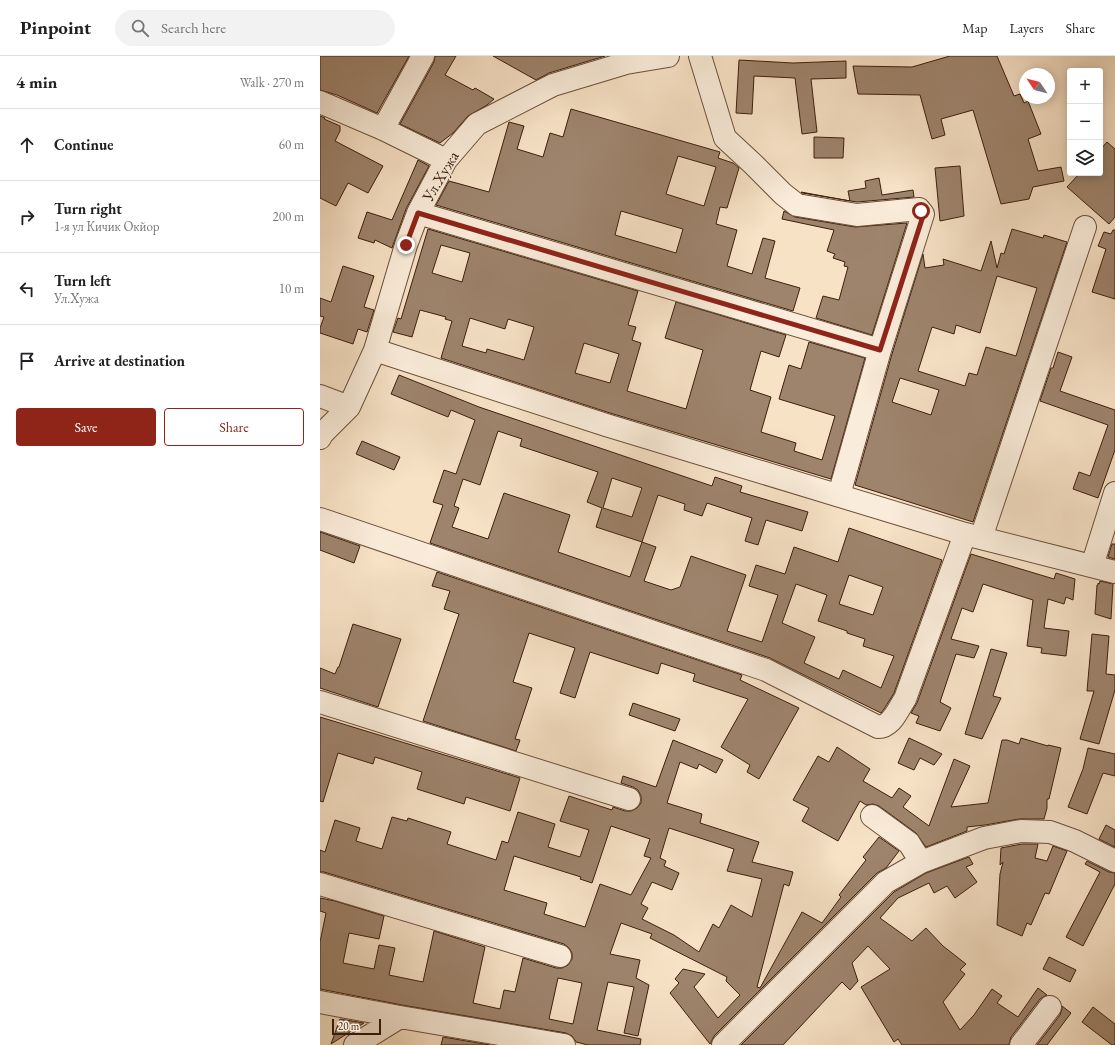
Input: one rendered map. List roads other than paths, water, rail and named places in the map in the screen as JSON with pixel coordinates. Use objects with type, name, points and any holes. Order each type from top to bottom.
[{"type":"street","points":[[384,129],[424,56]]},
{"type":"street","name":"Ул.Хужа","points":[[320,438],[322,434],[349,407],[375,350],[406,245],[418,213],[446,160],[476,124],[552,85],[626,63],[668,56]]},
{"type":"street","points":[[700,56],[725,138],[783,194],[797,204],[857,215],[919,209],[923,214],[880,350],[838,495]]},
{"type":"street","points":[[320,102],[384,129],[446,160]]},
{"type":"street","points":[[418,213],[880,350]]},
{"type":"street","points":[[320,519],[766,670],[878,727],[883,727],[890,722],[905,699],[974,536],[1085,227]]},
{"type":"street","points":[[375,350],[606,425],[974,536],[1115,572]]},
{"type":"street","points":[[320,396],[349,407]]},
{"type":"street","points":[[1092,566],[1115,493]]},
{"type":"street","points":[[320,702],[629,800]]},
{"type":"street","points":[[872,816],[909,843],[921,862]]},
{"type":"street","points":[[723,1045],[886,882],[921,862],[984,838],[1021,831],[1050,832],[1075,841],[1115,861]]},
{"type":"street","points":[[320,884],[560,956]]},
{"type":"street","points":[[320,1002],[564,1045]]},
{"type":"street","points":[[1021,1045],[1050,1007]]},
{"type":"street","points":[[355,1045],[400,1017]]}]
